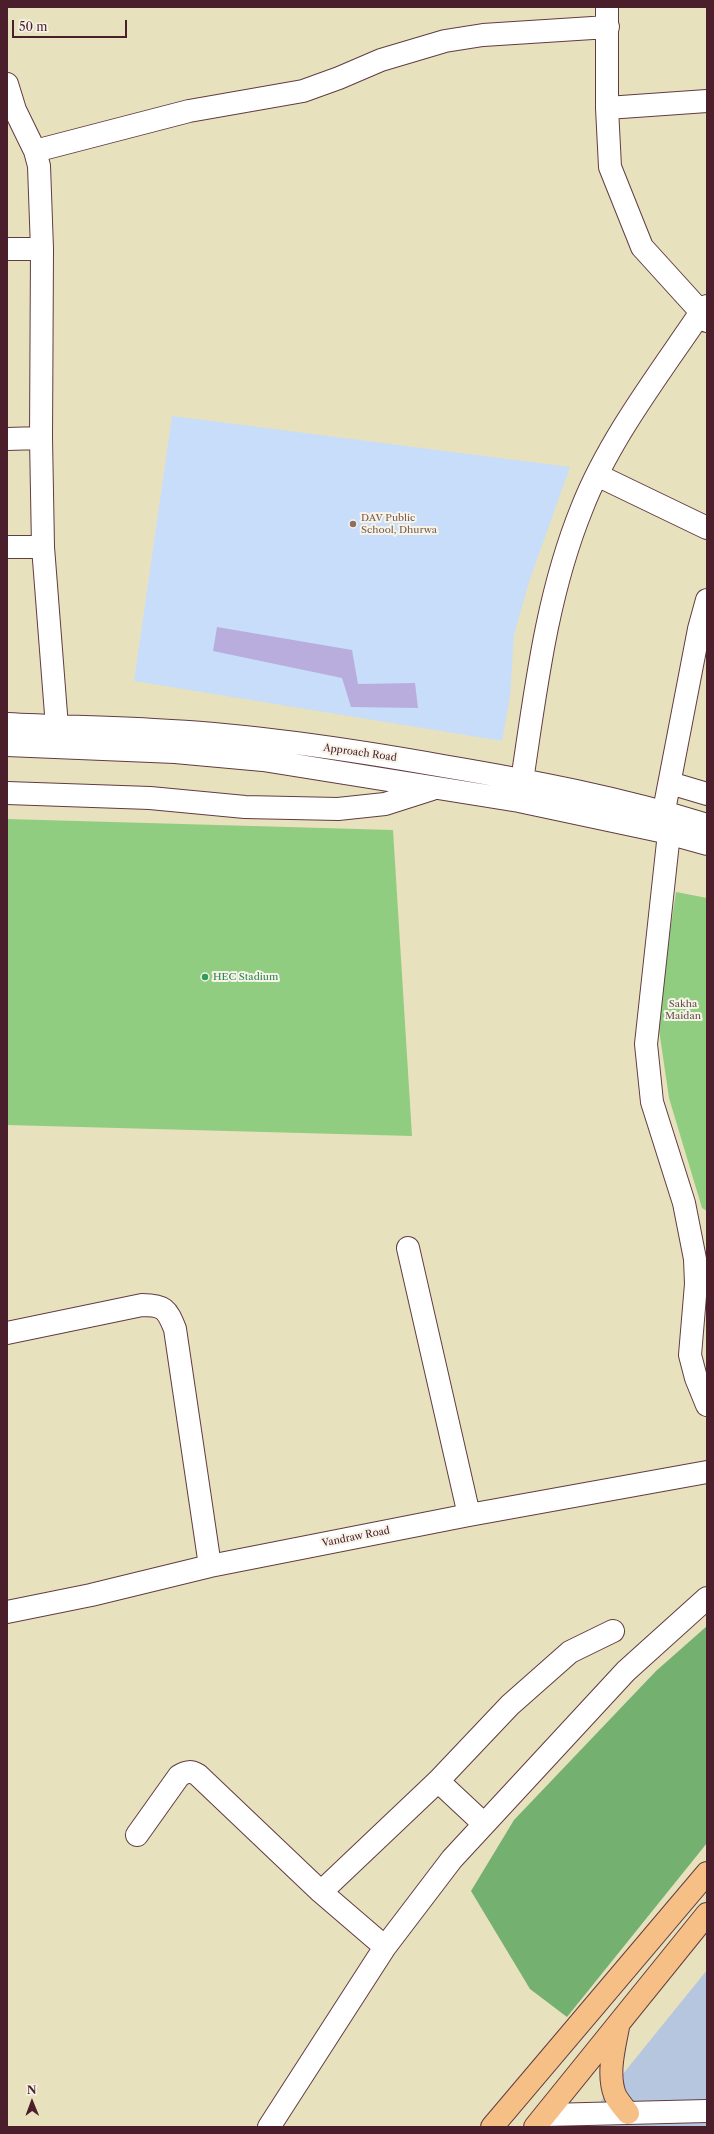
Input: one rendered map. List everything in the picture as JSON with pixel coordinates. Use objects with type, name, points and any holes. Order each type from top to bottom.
[{"type":"main road","points":[[492,2127],[707,1873]]},
{"type":"main road","points":[[541,2121],[707,1914]]},
{"type":"main road","points":[[618,2026],[611,2078],[616,2096],[628,2113]]},
{"type":"street","points":[[23,140],[308,89],[380,60],[445,41],[608,17],[607,108],[610,167],[642,247],[705,313],[629,419],[597,475],[582,507],[565,553],[550,606],[519,801]]},
{"type":"street","points":[[7,84],[23,140],[39,166],[42,249],[41,438],[43,547],[57,727]]},
{"type":"street","points":[[607,108],[707,101]]},
{"type":"street","points":[[7,249],[42,249]]},
{"type":"street","points":[[7,439],[41,438]]},
{"type":"street","points":[[597,475],[707,528]]},
{"type":"street","points":[[7,547],[43,547]]},
{"type":"street","points":[[707,600],[699,629],[698,680],[670,783],[646,1044],[652,1102],[684,1203],[695,1259],[696,1291],[690,1355],[696,1378],[707,1405]]},
{"type":"street","name":"Approach Road","points":[[7,724],[171,731],[281,741],[380,755],[522,780],[665,825],[707,844]]},
{"type":"street","name":"Approach Road","points":[[7,746],[175,752],[263,760],[665,825],[707,825]]},
{"type":"street","points":[[670,783],[707,794]]},
{"type":"street","points":[[7,793],[150,798],[245,807],[338,809],[385,804],[437,788]]},
{"type":"street","points":[[408,1248],[469,1515]]},
{"type":"street","points":[[7,1333],[142,1305],[162,1307],[169,1315],[175,1330],[210,1566]]},
{"type":"street","name":"Vandraw Road","points":[[7,1612],[91,1595],[210,1566],[469,1515],[707,1472]]},
{"type":"street","points":[[268,2127],[385,1947],[452,1859],[626,1671],[707,1598]]},
{"type":"street","points":[[321,1892],[438,1781],[510,1705],[570,1652],[613,1631]]},
{"type":"street","points":[[137,1835],[179,1776],[185,1772],[191,1772],[198,1775],[321,1892],[385,1947]]},
{"type":"street","points":[[438,1781],[484,1824]]},
{"type":"street","points":[[541,2121],[628,2113],[707,2111]]},
{"type":"shaded area","name":"DAV Public School, Dhurwa","points":[[172,416],[570,467],[529,582],[514,635],[510,696],[502,741],[134,681]]},
{"type":"shaded area","points":[[707,1970],[707,2127],[580,2127]]},
{"type":"green space","name":"HEC Stadium","points":[[7,819],[393,830],[412,1136],[7,1125]]},
{"type":"green space","name":"Sakha Maidan","points":[[676,892],[707,898],[707,1211],[702,1208],[669,1098],[657,1016]]},
{"type":"green space","points":[[707,1626],[707,1843],[567,2017],[530,1989],[471,1891],[514,1820],[656,1671]]},
{"type":"building","points":[[217,627],[352,650],[358,684],[415,683],[418,708],[351,707],[342,678],[213,651]]},
{"type":"place","name":"DAV Public School, Dhurwa","points":[[353,524]]},
{"type":"place","name":"HEC Stadium","points":[[205,977]]}]
